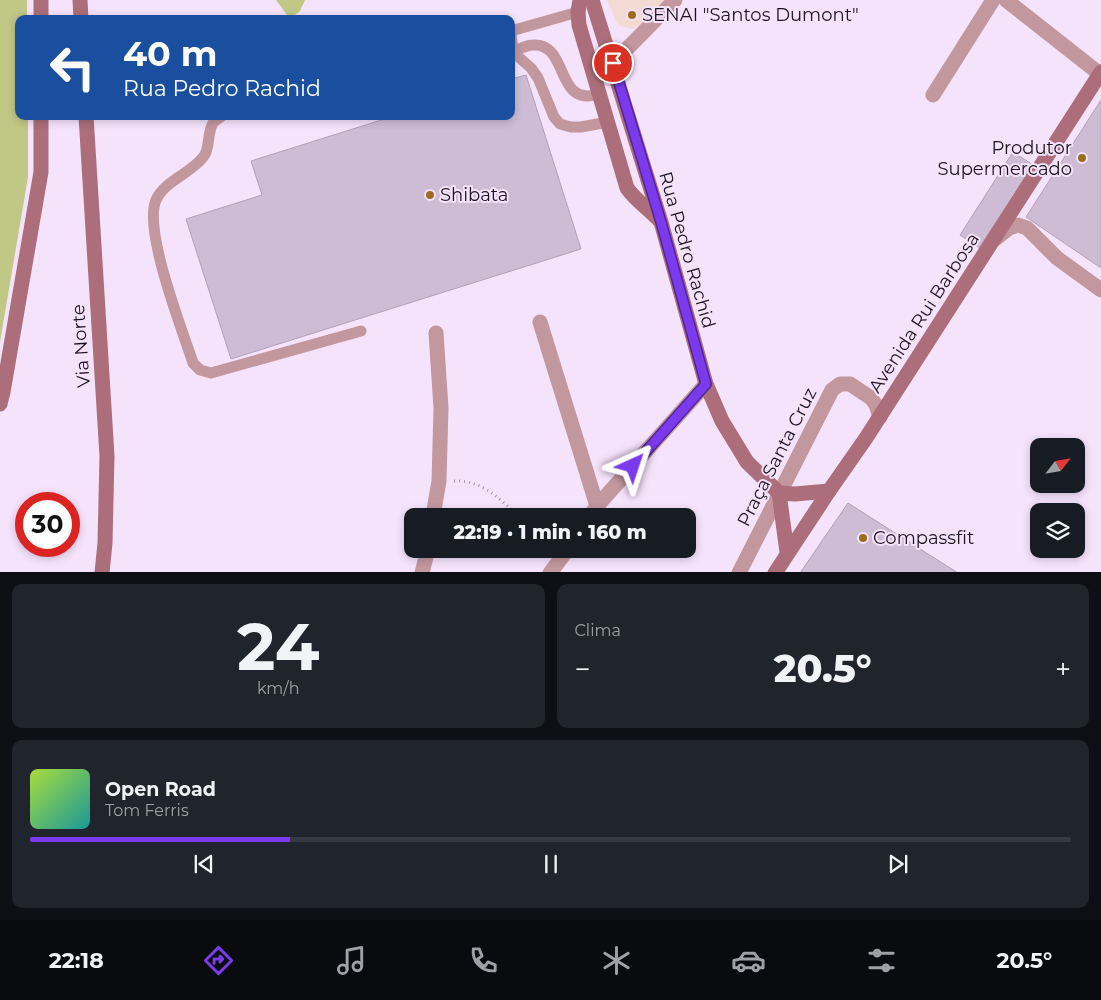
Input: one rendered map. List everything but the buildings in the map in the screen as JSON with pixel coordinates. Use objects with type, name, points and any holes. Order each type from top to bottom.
[{"type":"main road","points":[[41,0],[41,15]]},
{"type":"main road","points":[[80,0],[81,15]]},
{"type":"main road","name":"Rua Pedro Rachid","points":[[592,0],[661,222],[706,384],[722,421],[747,462],[779,493]]},
{"type":"main road","points":[[579,6],[579,25],[627,188],[636,200],[661,222]]},
{"type":"main road","name":"Avenida Rui Barbosa","points":[[775,572],[880,417],[1100,73]]},
{"type":"main road","points":[[0,404],[4,392],[41,172],[41,120]]},
{"type":"main road","name":"Via Norte","points":[[86,120],[107,456],[106,544],[102,572]]},
{"type":"main road","points":[[788,552],[779,493],[795,494],[829,491]]},
{"type":"street","points":[[613,63],[674,0]]},
{"type":"street","points":[[933,95],[993,0]]},
{"type":"street","points":[[1006,0],[1100,73]]},
{"type":"street","points":[[994,240],[1009,228],[1018,225],[1027,228],[1057,258],[1101,290]]},
{"type":"street","points":[[540,322],[593,508]]},
{"type":"street","points":[[434,508],[439,481],[441,408],[436,333]]},
{"type":"street","points":[[597,508],[706,384]]},
{"type":"street","name":"Praça Santa Cruz","points":[[739,572],[832,390],[840,384],[850,384],[871,398],[876,405],[880,417]]},
{"type":"street","points":[[422,572],[426,558]]},
{"type":"street","points":[[550,572],[561,558]]},
{"type":"lane","points":[[515,30],[579,6]]},
{"type":"lane","points":[[515,51],[532,45],[544,46],[550,49],[556,57],[572,90],[578,95],[592,96],[599,94]]},
{"type":"lane","points":[[515,55],[531,68],[538,78],[554,117],[560,124],[581,127],[608,122]]},
{"type":"lane","points":[[217,120],[213,123],[205,155],[188,172],[165,188],[156,200],[152,219],[159,258],[193,362],[200,370],[211,372],[362,331]]},
{"type":"path","points":[[439,481],[466,480],[486,488],[510,508]]},
{"type":"shaded area","name":"SENAI \"Santos Dumont\"","points":[[607,0],[666,0],[647,20],[632,29],[618,25]]},
{"type":"green space","points":[[0,0],[27,0],[27,15],[15,15],[15,120],[28,120],[28,177],[0,342]]},
{"type":"green space","points":[[276,0],[305,0],[300,11],[295,15],[287,15]]},
{"type":"place","name":"SENAI \"Santos Dumont\"","points":[[632,15]]},
{"type":"place","name":"Produtor Supermercado","points":[[1082,158]]},
{"type":"place","name":"Shibata","points":[[430,195]]},
{"type":"place","name":"Compassfit","points":[[863,538]]},
{"type":"route","points":[[613,63],[661,222],[706,384],[633,466]]}]
